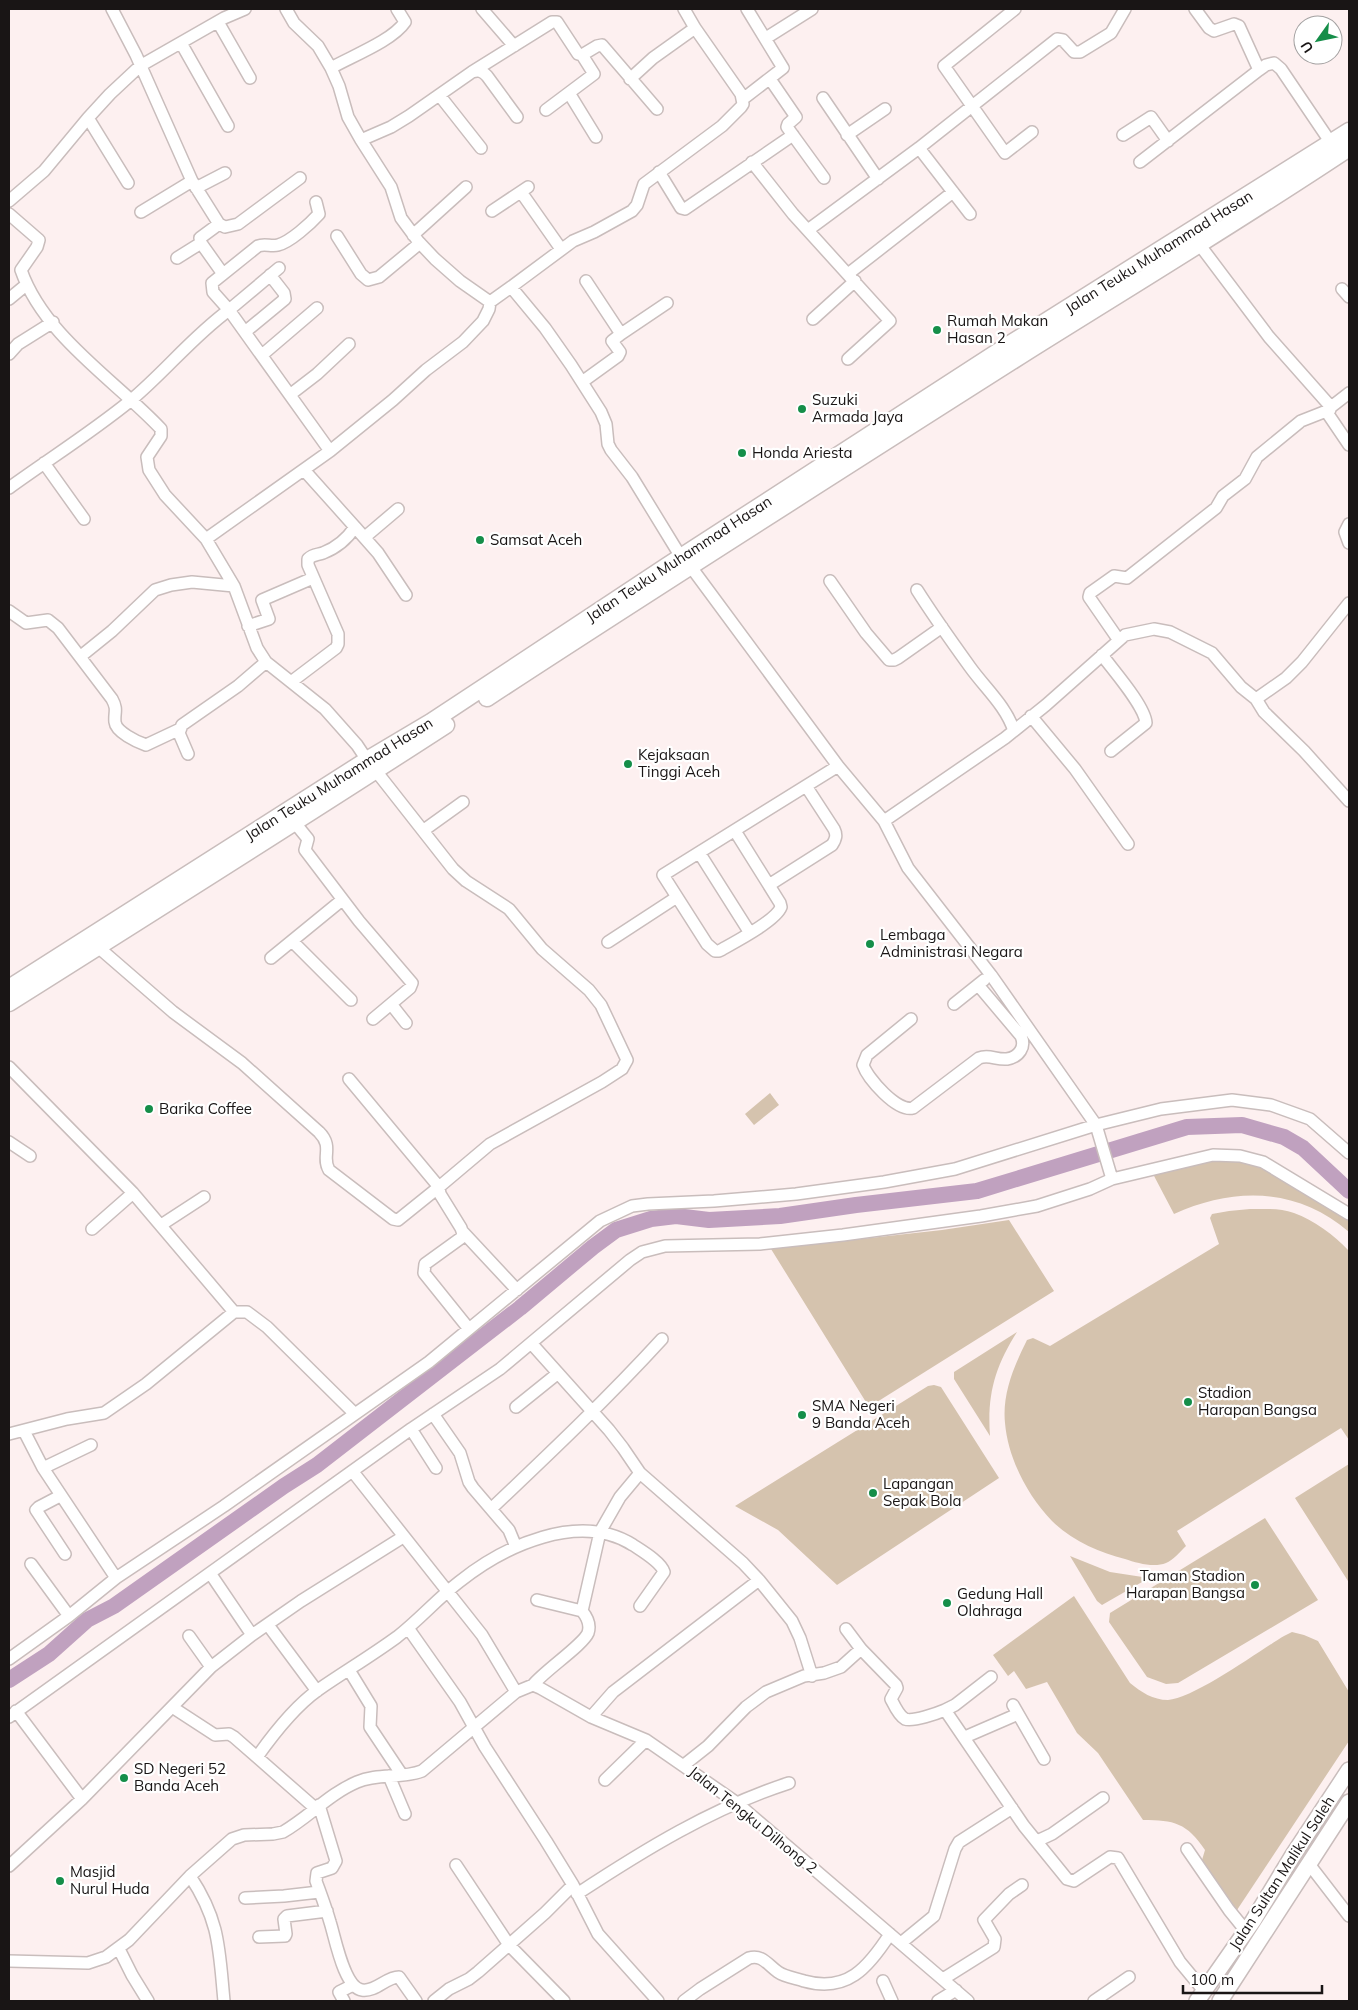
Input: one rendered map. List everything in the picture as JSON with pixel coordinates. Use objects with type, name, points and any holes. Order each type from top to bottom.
[{"type":"highway","name":"Jalan Teuku Muhammad Hasan","points":[[9,1003],[98,947],[137,914],[434,726],[1017,349],[1349,131]]},
{"type":"highway","name":"Jalan Teuku Muhammad Hasan","points":[[1017,349],[1257,210],[1349,148]]},
{"type":"highway","name":"Jalan Teuku Muhammad Hasan","points":[[9,988],[295,823],[372,765]]},
{"type":"main road","name":"Jalan Sultan Malikul Saleh","points":[[1201,1996],[1249,1926],[1349,1770]]},
{"type":"main road","points":[[1335,1791],[1349,1801]]},
{"type":"main road","name":"Jalan Sultan Malikul Saleh","points":[[1220,2001],[1349,1801]]},
{"type":"main road","points":[[1249,1926],[1266,1930]]},
{"type":"street","points":[[112,9],[194,185],[219,224],[225,227],[238,224],[300,178]]},
{"type":"street","points":[[9,200],[44,170],[88,118],[140,66],[242,9]]},
{"type":"street","points":[[286,9],[294,23],[318,46],[331,68],[339,86],[348,117],[391,187],[401,218],[417,239],[460,281],[490,302]]},
{"type":"street","points":[[331,68],[388,37],[398,29],[405,22],[397,9]]},
{"type":"street","points":[[482,9],[514,46]]},
{"type":"street","points":[[684,9],[743,99]]},
{"type":"street","points":[[206,539],[330,451],[393,400],[426,370],[463,342],[483,320],[489,309],[490,302],[573,240],[594,232],[632,210],[637,205],[644,184],[730,121],[741,108],[743,99],[783,68],[747,9]]},
{"type":"street","points":[[766,38],[812,9]]},
{"type":"street","points":[[1015,9],[944,66],[1005,153],[1032,132]]},
{"type":"street","points":[[808,230],[919,148],[1057,39],[1063,40],[1074,52],[1080,52],[1111,34],[1125,9]]},
{"type":"street","points":[[1195,9],[1209,28],[1214,31],[1234,24],[1239,26],[1259,70]]},
{"type":"street","points":[[218,22],[250,78]]},
{"type":"street","points":[[361,140],[391,127],[440,96],[472,72],[552,22],[557,22],[594,74],[546,110]]},
{"type":"street","points":[[630,79],[653,58],[695,28]]},
{"type":"street","points":[[181,43],[228,126]]},
{"type":"street","points":[[582,55],[602,45],[658,110]]},
{"type":"street","points":[[1140,162],[1259,70],[1266,65],[1274,63],[1282,69],[1331,143]]},
{"type":"street","points":[[472,72],[482,72],[488,76],[517,118]]},
{"type":"street","points":[[770,79],[796,117],[787,125],[824,178]]},
{"type":"street","points":[[569,93],[596,138]]},
{"type":"street","points":[[440,96],[481,148]]},
{"type":"street","points":[[823,98],[878,179]]},
{"type":"street","points":[[848,135],[886,109]]},
{"type":"street","points":[[1123,135],[1151,117],[1168,141]]},
{"type":"street","points":[[88,118],[128,183]]},
{"type":"street","points":[[659,172],[681,208],[685,209],[793,135]]},
{"type":"street","points":[[919,148],[970,214]]},
{"type":"street","points":[[752,162],[808,230],[890,322],[848,360]]},
{"type":"street","points":[[141,212],[194,185],[225,173]]},
{"type":"street","points":[[337,236],[361,274],[368,280],[379,277],[466,187]]},
{"type":"street","points":[[492,211],[524,190],[561,249]]},
{"type":"street","points":[[813,319],[852,278],[952,192]]},
{"type":"street","points":[[316,202],[319,214],[298,232],[277,246],[258,246],[212,282],[211,287],[330,451]]},
{"type":"street","points":[[9,214],[39,240],[37,247],[20,270],[26,286],[52,322],[93,367],[131,400],[162,432],[147,457],[149,470],[165,495],[206,539],[234,586],[257,648],[266,662],[325,709],[357,745],[453,868],[466,881],[509,909],[542,949],[589,990],[601,1005],[627,1060],[622,1069],[602,1082],[490,1144],[400,1219],[393,1219],[329,1170],[326,1160],[328,1145],[319,1132],[242,1063],[174,1012],[98,947]]},
{"type":"street","points":[[219,224],[200,238],[201,243],[223,274]]},
{"type":"street","points":[[177,258],[201,243]]},
{"type":"street","points":[[1199,244],[1269,337],[1330,409]]},
{"type":"street","points":[[9,488],[131,400],[198,335],[274,272],[285,299],[245,332]]},
{"type":"street","points":[[586,281],[620,334]]},
{"type":"street","points":[[9,299],[26,286]]},
{"type":"street","points":[[511,287],[545,328],[582,382],[601,412],[606,424],[608,444],[611,450],[643,494],[686,562],[838,766],[884,821],[908,868],[991,974],[1097,1130],[1110,1174]]},
{"type":"street","points":[[582,382],[618,356],[620,352],[612,341],[667,303]]},
{"type":"street","points":[[262,355],[316,308]]},
{"type":"street","points":[[9,354],[18,344],[52,322]]},
{"type":"street","points":[[290,394],[317,374],[349,344]]},
{"type":"street","points":[[1118,639],[1089,597],[1090,593],[1114,576],[1127,578],[1216,508],[1223,496],[1245,478],[1257,457],[1294,425],[1301,420],[1330,409],[1349,393]]},
{"type":"street","points":[[1330,409],[1328,414],[1349,445]]},
{"type":"street","points":[[44,462],[84,519]]},
{"type":"street","points":[[304,470],[365,537],[406,595]]},
{"type":"street","points":[[365,537],[398,509]]},
{"type":"street","points":[[1349,524],[1345,532],[1349,543]]},
{"type":"street","points":[[291,682],[338,644],[338,634],[308,562],[310,556],[343,542],[355,527]]},
{"type":"street","points":[[248,626],[269,619],[262,600],[314,578]]},
{"type":"street","points":[[830,581],[866,633],[889,660],[898,658],[942,627]]},
{"type":"street","points":[[81,656],[112,631],[156,590],[171,585],[192,582],[234,586]]},
{"type":"street","points":[[917,590],[971,668],[995,697],[1011,722],[1014,731]]},
{"type":"street","points":[[1256,699],[1286,678],[1302,662],[1349,603]]},
{"type":"street","points":[[9,611],[26,622],[42,620],[52,623],[81,656],[112,699],[116,706],[114,719],[118,728],[146,745],[180,728],[238,686],[266,662]]},
{"type":"street","points":[[884,821],[1014,731],[1118,639],[1138,631],[1154,629],[1170,632],[1212,652],[1241,687],[1256,699],[1264,712],[1304,751],[1349,801]]},
{"type":"street","points":[[1102,655],[1142,708],[1146,719],[1146,723],[1142,728],[1111,751]]},
{"type":"street","points":[[1031,716],[1076,770],[1128,844]]},
{"type":"street","points":[[180,728],[180,738],[188,754]]},
{"type":"street","points":[[735,831],[780,903],[780,911],[750,934],[719,951],[714,951],[707,944],[663,875],[700,854],[735,831],[838,766]]},
{"type":"street","points":[[769,885],[832,845],[836,839],[834,829],[806,786]]},
{"type":"street","points":[[424,830],[463,802]]},
{"type":"street","points":[[295,823],[308,839],[305,851],[342,900],[412,983],[410,988],[373,1018]]},
{"type":"street","points":[[700,854],[750,934]]},
{"type":"street","points":[[608,942],[677,897]]},
{"type":"street","points":[[271,958],[342,900]]},
{"type":"street","points":[[292,940],[351,1000]]},
{"type":"street","points":[[954,1004],[991,974]]},
{"type":"street","points":[[911,1018],[867,1055],[863,1065],[869,1077],[896,1104],[907,1109],[918,1104],[979,1058],[988,1056],[999,1059],[1010,1058],[1022,1049],[1024,1045],[1021,1036],[978,985]]},
{"type":"street","points":[[391,1004],[406,1023]]},
{"type":"street","points":[[9,1067],[133,1193],[234,1312]]},
{"type":"street","points":[[349,1079],[439,1188],[440,1194],[462,1231],[517,1290]]},
{"type":"street","points":[[11,1653],[68,1616],[116,1578],[429,1362],[600,1221],[632,1206],[787,1194],[884,1182],[956,1169],[1097,1130],[1161,1109],[1232,1100],[1291,1111],[1310,1119],[1349,1154]]},
{"type":"street","points":[[9,1142],[30,1156]]},
{"type":"street","points":[[82,1799],[12,1714],[411,1429],[500,1368],[642,1252],[665,1246],[760,1244],[980,1216],[1037,1206],[1090,1189],[1110,1174],[1213,1155],[1240,1156],[1263,1162],[1349,1214]]},
{"type":"street","points":[[92,1229],[133,1193]]},
{"type":"street","points":[[162,1225],[204,1197]]},
{"type":"street","points":[[462,1231],[461,1238],[425,1264],[423,1268],[424,1273],[469,1329]]},
{"type":"street","points":[[9,1434],[67,1419],[104,1413],[146,1384],[234,1312],[247,1312],[254,1316],[355,1414]]},
{"type":"street","points":[[492,1508],[534,1470],[637,1367],[662,1339]]},
{"type":"street","points":[[531,1343],[624,1448],[640,1473],[759,1580],[792,1621],[800,1638],[812,1676]]},
{"type":"street","points":[[516,1407],[557,1374]]},
{"type":"street","points":[[433,1414],[460,1454],[469,1482],[509,1530],[516,1547]]},
{"type":"street","points":[[411,1429],[436,1468]]},
{"type":"street","points":[[24,1431],[60,1496],[116,1578]]},
{"type":"street","points":[[43,1468],[91,1445]]},
{"type":"street","points":[[353,1472],[482,1635],[516,1692]]},
{"type":"street","points":[[582,1611],[600,1532],[620,1498],[640,1473]]},
{"type":"street","points":[[60,1496],[39,1506],[36,1510],[65,1554]]},
{"type":"street","points":[[257,1757],[283,1724],[317,1691],[408,1628],[448,1590],[470,1573],[531,1540],[562,1532],[584,1531],[600,1532],[622,1538],[636,1546],[662,1567],[664,1572],[640,1606]]},
{"type":"street","points":[[9,1866],[82,1799],[211,1668],[252,1636],[317,1591],[403,1537]]},
{"type":"street","points":[[31,1564],[68,1616]]},
{"type":"street","points":[[210,1573],[252,1636]]},
{"type":"street","points":[[591,1717],[613,1692],[759,1580]]},
{"type":"street","points":[[9,1960],[88,1963],[106,1958],[119,1949],[190,1876],[232,1839],[244,1835],[283,1832],[317,1807],[358,1782],[376,1777],[414,1774],[422,1771],[516,1692],[533,1685],[542,1674],[586,1636],[589,1621],[582,1611],[537,1600]]},
{"type":"street","points":[[268,1625],[317,1691]]},
{"type":"street","points":[[408,1628],[460,1702],[575,1889],[598,1934],[658,2001]]},
{"type":"street","points":[[846,1629],[861,1649],[896,1685],[897,1688],[891,1699],[904,1718],[919,1718],[956,1705],[991,1677]]},
{"type":"street","points":[[188,1636],[211,1668]]},
{"type":"street","points":[[684,1765],[708,1746],[746,1708],[766,1692],[790,1682],[841,1667],[861,1649]]},
{"type":"street","points":[[348,1670],[371,1706],[370,1728],[402,1775]]},
{"type":"street","name":"Jalan Tengku Dilhong 2","points":[[533,1685],[591,1717],[646,1740],[737,1803],[968,2001]]},
{"type":"street","points":[[172,1707],[215,1735],[229,1734],[234,1737],[317,1807],[336,1861],[332,1868],[317,1873],[316,1881],[338,1952],[349,1979],[353,1985],[366,1990],[399,1977],[416,2001]]},
{"type":"street","points":[[945,1710],[1012,1808],[1067,1879],[1071,1881],[1106,1859],[1118,1858],[1201,1996]]},
{"type":"street","points":[[965,1737],[1016,1710],[1044,1759]]},
{"type":"street","points":[[605,1780],[646,1740]]},
{"type":"street","points":[[389,1776],[405,1814]]},
{"type":"street","points":[[434,2001],[455,1985],[469,1979],[575,1889],[666,1837],[759,1793],[789,1783]]},
{"type":"street","points":[[1037,1841],[1052,1834],[1103,1798]]},
{"type":"street","points":[[900,1943],[934,1916],[955,1849],[960,1842],[1012,1808]]},
{"type":"street","points":[[1187,1849],[1229,1910],[1249,1926]]},
{"type":"street","points":[[1309,1864],[1349,1916]]},
{"type":"street","points":[[456,1865],[509,1945],[564,2001]]},
{"type":"street","points":[[190,1876],[202,1894],[215,1926],[219,1946],[224,2001]]},
{"type":"street","points":[[943,1979],[994,1947],[996,1941],[984,1920],[1009,1894],[1022,1885]]},
{"type":"street","points":[[245,1898],[320,1892]]},
{"type":"street","points":[[259,1937],[286,1935],[284,1918],[287,1916],[327,1912]]},
{"type":"street","points":[[684,2001],[740,1963],[755,1956],[761,1958],[784,1975],[815,1984],[847,1981],[861,1971],[890,1934]]},
{"type":"street","points":[[119,1949],[148,2001]]},
{"type":"street","points":[[1094,2001],[1129,1977]]},
{"type":"street","points":[[883,1981],[892,2001]]},
{"type":"street","points":[[344,2001],[340,1992],[353,1985]]},
{"type":"street","points":[[938,2001],[956,1990]]},
{"type":"shaded area","points":[[770,1093],[779,1105],[754,1125],[745,1114]]},
{"type":"shaded area","points":[[1236,1159],[1262,1167],[1349,1221],[1349,1232],[1329,1217],[1308,1206],[1287,1199],[1264,1196],[1219,1199],[1174,1214],[1153,1174],[1217,1160]]},
{"type":"shaded area","name":"Stadion Harapan Bangsa","points":[[1250,1209],[1283,1210],[1294,1213],[1323,1229],[1349,1251],[1349,1440],[1341,1428],[1177,1531],[1186,1546],[1166,1563],[1151,1565],[1140,1563],[1086,1545],[1060,1528],[1043,1511],[1020,1475],[1010,1449],[1005,1423],[1005,1401],[1010,1380],[1022,1350],[1027,1340],[1033,1338],[1050,1346],[1219,1244],[1210,1218],[1212,1214]]},
{"type":"shaded area","points":[[1009,1220],[1054,1291],[869,1407],[771,1249],[942,1230]]},
{"type":"shaded area","points":[[1017,1332],[1003,1357],[994,1381],[990,1407],[990,1436],[954,1379],[954,1372]]},
{"type":"shaded area","name":"Lapangan Sepak Bola","points":[[928,1386],[941,1387],[999,1478],[837,1585],[778,1530],[735,1506]]},
{"type":"shaded area","points":[[1349,1464],[1349,1581],[1348,1581],[1295,1498]]},
{"type":"shaded area","points":[[1265,1518],[1318,1600],[1178,1683],[1166,1684],[1147,1677],[1109,1622],[1110,1613]]},
{"type":"shaded area","points":[[1070,1556],[1110,1572],[1149,1578],[1102,1605],[1097,1601]]},
{"type":"shaded area","points":[[1074,1596],[1130,1683],[1152,1697],[1168,1700],[1193,1692],[1292,1632],[1318,1641],[1349,1692],[1349,1741],[1237,1910],[1202,1860],[1205,1850],[1192,1834],[1171,1822],[1143,1820],[1098,1753],[1077,1733],[1047,1682],[1026,1689],[1014,1671],[1008,1676],[993,1655]]},
{"type":"waterway","points":[[9,1680],[49,1654],[87,1620],[114,1606],[284,1486],[317,1465],[520,1308],[616,1230],[651,1219],[676,1216],[709,1220],[780,1216],[977,1191],[1187,1127],[1242,1125],[1284,1137],[1303,1148],[1349,1191]]},
{"type":"place","name":"Rumah Makan Hasan 2","points":[[937,330]]},
{"type":"place","name":"Suzuki Armada Jaya","points":[[802,409]]},
{"type":"place","name":"Honda Ariesta","points":[[742,453]]},
{"type":"place","name":"Samsat Aceh","points":[[480,540]]},
{"type":"place","name":"Kejaksaan Tinggi Aceh","points":[[628,764]]},
{"type":"place","name":"Lembaga Administrasi Negara","points":[[870,944]]},
{"type":"place","name":"Barika Coffee","points":[[149,1109]]},
{"type":"place","name":"Stadion Harapan Bangsa","points":[[1188,1402]]},
{"type":"place","name":"SMA Negeri 9 Banda Aceh","points":[[802,1415]]},
{"type":"place","name":"Lapangan Sepak Bola","points":[[873,1493]]},
{"type":"place","name":"Taman Stadion Harapan Bangsa","points":[[1255,1585]]},
{"type":"place","name":"Gedung Hall Olahraga","points":[[947,1603]]},
{"type":"place","name":"SD Negeri 52 Banda Aceh","points":[[124,1778]]},
{"type":"place","name":"Masjid Nurul Huda","points":[[60,1881]]}]
